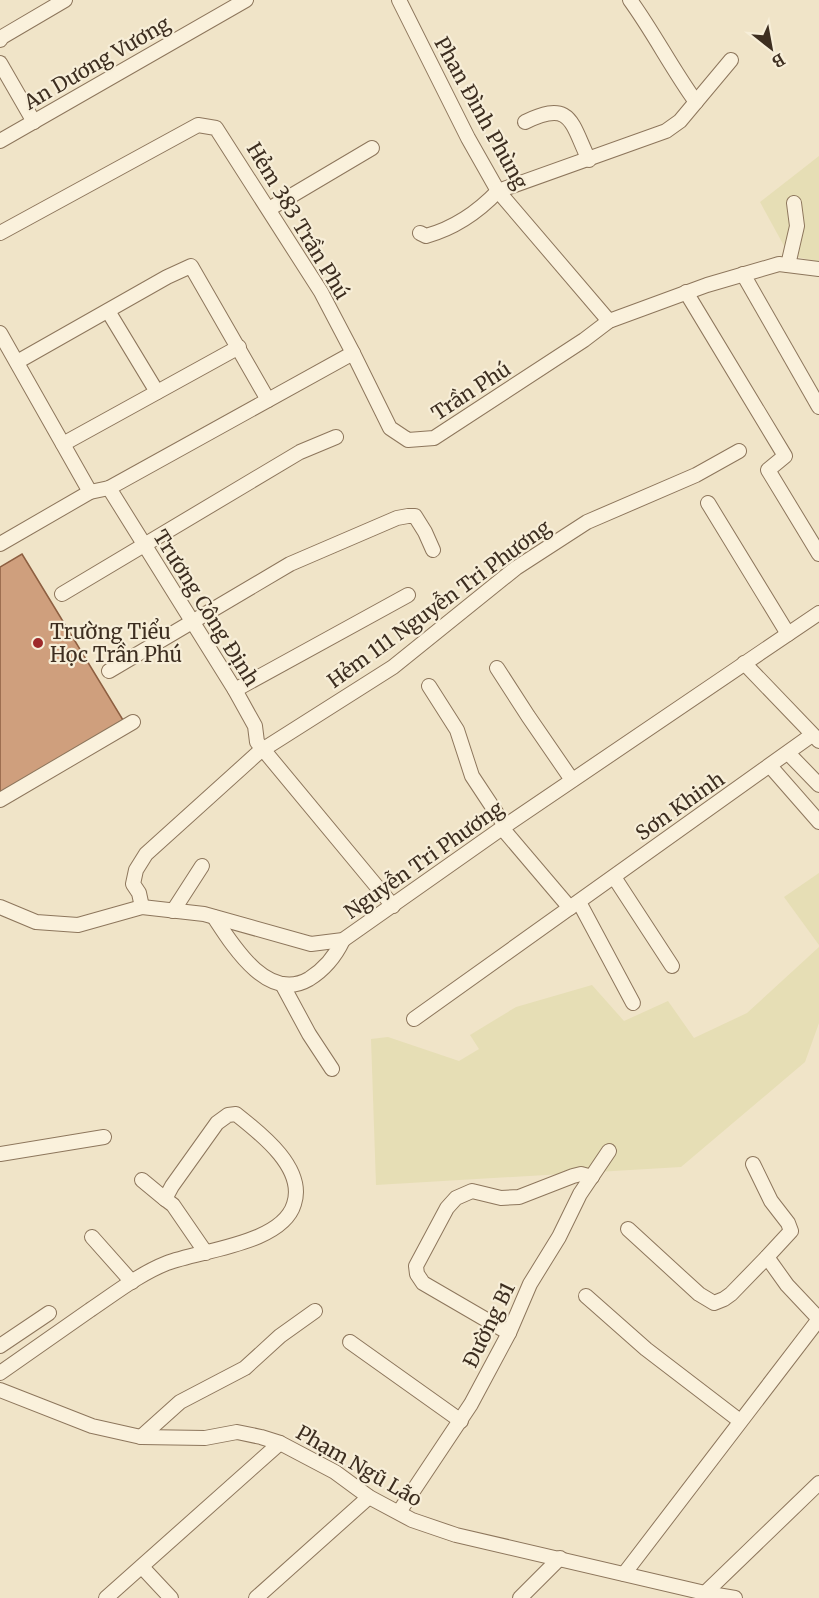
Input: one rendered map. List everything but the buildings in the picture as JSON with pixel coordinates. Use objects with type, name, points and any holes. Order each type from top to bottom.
[{"type":"street","points":[[0,40],[65,0]]},
{"type":"street","name":"An Dương Vương","points":[[0,141],[246,0]]},
{"type":"street","name":"Phan Đình Phùng","points":[[399,0],[468,138],[498,191],[609,321]]},
{"type":"street","points":[[630,0],[650,28],[674,73],[696,102]]},
{"type":"street","points":[[420,233],[426,236],[453,226],[482,207],[498,191],[666,131],[680,121],[731,60]]},
{"type":"street","points":[[0,63],[34,122]]},
{"type":"street","points":[[525,122],[543,113],[561,113],[569,117],[589,160]]},
{"type":"street","name":"Hẻm 383 Trần Phú","points":[[0,233],[198,125],[216,128],[321,292],[353,353]]},
{"type":"street","points":[[269,209],[372,148]]},
{"type":"street","points":[[788,265],[797,226],[794,203]]},
{"type":"street","name":"Trần Phú","points":[[353,353],[390,428],[408,440],[434,438],[584,340],[609,321],[686,292],[779,264],[819,269]]},
{"type":"street","points":[[16,362],[166,277],[191,266],[268,400]]},
{"type":"street","points":[[743,274],[819,407]]},
{"type":"street","points":[[686,292],[785,456],[768,467],[768,472],[819,554]]},
{"type":"street","points":[[108,311],[157,392]]},
{"type":"street","points":[[0,333],[90,492]]},
{"type":"street","points":[[63,444],[238,347]]},
{"type":"street","points":[[0,544],[90,492],[109,488],[353,353]]},
{"type":"street","points":[[62,594],[300,452],[336,437]]},
{"type":"street","name":"Hẻm 111 Nguyễn Tri Phương","points":[[142,908],[139,893],[133,884],[136,870],[146,854],[264,750],[393,668],[516,568],[587,522],[696,475],[739,451]]},
{"type":"street","name":"Trương Công Định","points":[[109,488],[235,690],[255,726],[257,742],[393,906]]},
{"type":"street","points":[[708,503],[788,634]]},
{"type":"street","points":[[109,671],[290,564],[397,518],[415,516],[433,550]]},
{"type":"street","points":[[235,690],[408,595]]},
{"type":"street","name":"Nguyễn Tri Phương","points":[[0,907],[36,922],[78,925],[142,908],[214,917],[311,944],[343,940],[503,827],[819,613]]},
{"type":"street","points":[[744,663],[816,738]]},
{"type":"street","points":[[497,668],[572,780]]},
{"type":"street","points":[[429,686],[457,730],[472,776],[503,827],[574,905],[633,1004]]},
{"type":"street","points":[[0,800],[133,722]]},
{"type":"street","name":"Sơn Khinh","points":[[414,1019],[770,766],[816,738]]},
{"type":"street","points":[[789,753],[819,785]]},
{"type":"street","points":[[770,766],[819,822]]},
{"type":"street","points":[[173,911],[202,866]]},
{"type":"street","points":[[614,877],[672,966]]},
{"type":"street","points":[[214,917],[236,951],[252,967],[271,980],[292,986],[303,983],[315,975],[335,956],[343,940]]},
{"type":"street","points":[[282,984],[309,1034],[332,1069]]},
{"type":"street","points":[[0,1373],[132,1282],[167,1263],[217,1248],[237,1245],[278,1226],[294,1206],[297,1191],[284,1160],[267,1139],[236,1114],[228,1115],[217,1123],[165,1199]]},
{"type":"street","points":[[0,1154],[104,1137]]},
{"type":"street","name":"Đường B1","points":[[399,1512],[461,1421],[509,1333],[530,1284],[559,1237],[580,1194],[609,1151]]},
{"type":"street","points":[[628,1229],[710,1302],[720,1301],[731,1294],[791,1231],[788,1222],[771,1201],[753,1164]]},
{"type":"street","points":[[509,1333],[423,1283],[417,1274],[416,1266],[437,1224],[447,1208],[464,1193],[472,1191],[501,1198],[519,1197],[573,1176],[581,1174],[592,1177]]},
{"type":"street","points":[[142,1180],[173,1205],[206,1253]]},
{"type":"street","points":[[92,1237],[132,1282]]},
{"type":"street","points":[[624,1574],[740,1421],[817,1326],[819,1319],[787,1285],[767,1257]]},
{"type":"street","points":[[586,1296],[646,1349],[740,1421]]},
{"type":"street","points":[[141,1437],[180,1402],[245,1368],[280,1336],[315,1311]]},
{"type":"street","points":[[0,1346],[49,1313]]},
{"type":"street","points":[[350,1342],[461,1421]]},
{"type":"street","name":"Phạm Ngũ Lão","points":[[0,1390],[92,1426],[141,1437],[205,1438],[237,1432],[280,1443],[335,1472],[369,1497],[412,1521],[456,1535],[735,1598]]},
{"type":"street","points":[[106,1598],[280,1443]]},
{"type":"street","points":[[705,1593],[819,1483]]},
{"type":"street","points":[[256,1598],[369,1497]]},
{"type":"street","points":[[520,1598],[560,1558]]},
{"type":"street","points":[[142,1566],[171,1598]]},
{"type":"shaded area","points":[[819,156],[819,262],[789,255],[760,202]]},
{"type":"shaded area","points":[[819,873],[819,945],[784,897]]},
{"type":"shaded area","points":[[819,947],[819,1023],[805,1062],[681,1167],[376,1185],[371,1039],[388,1037],[459,1061],[479,1049],[470,1035],[516,1007],[592,985],[624,1021],[668,1001],[694,1038],[747,1013]]},
{"type":"place","name":"Trường Tiểu Học Trần Phú","points":[[38,643]]}]
